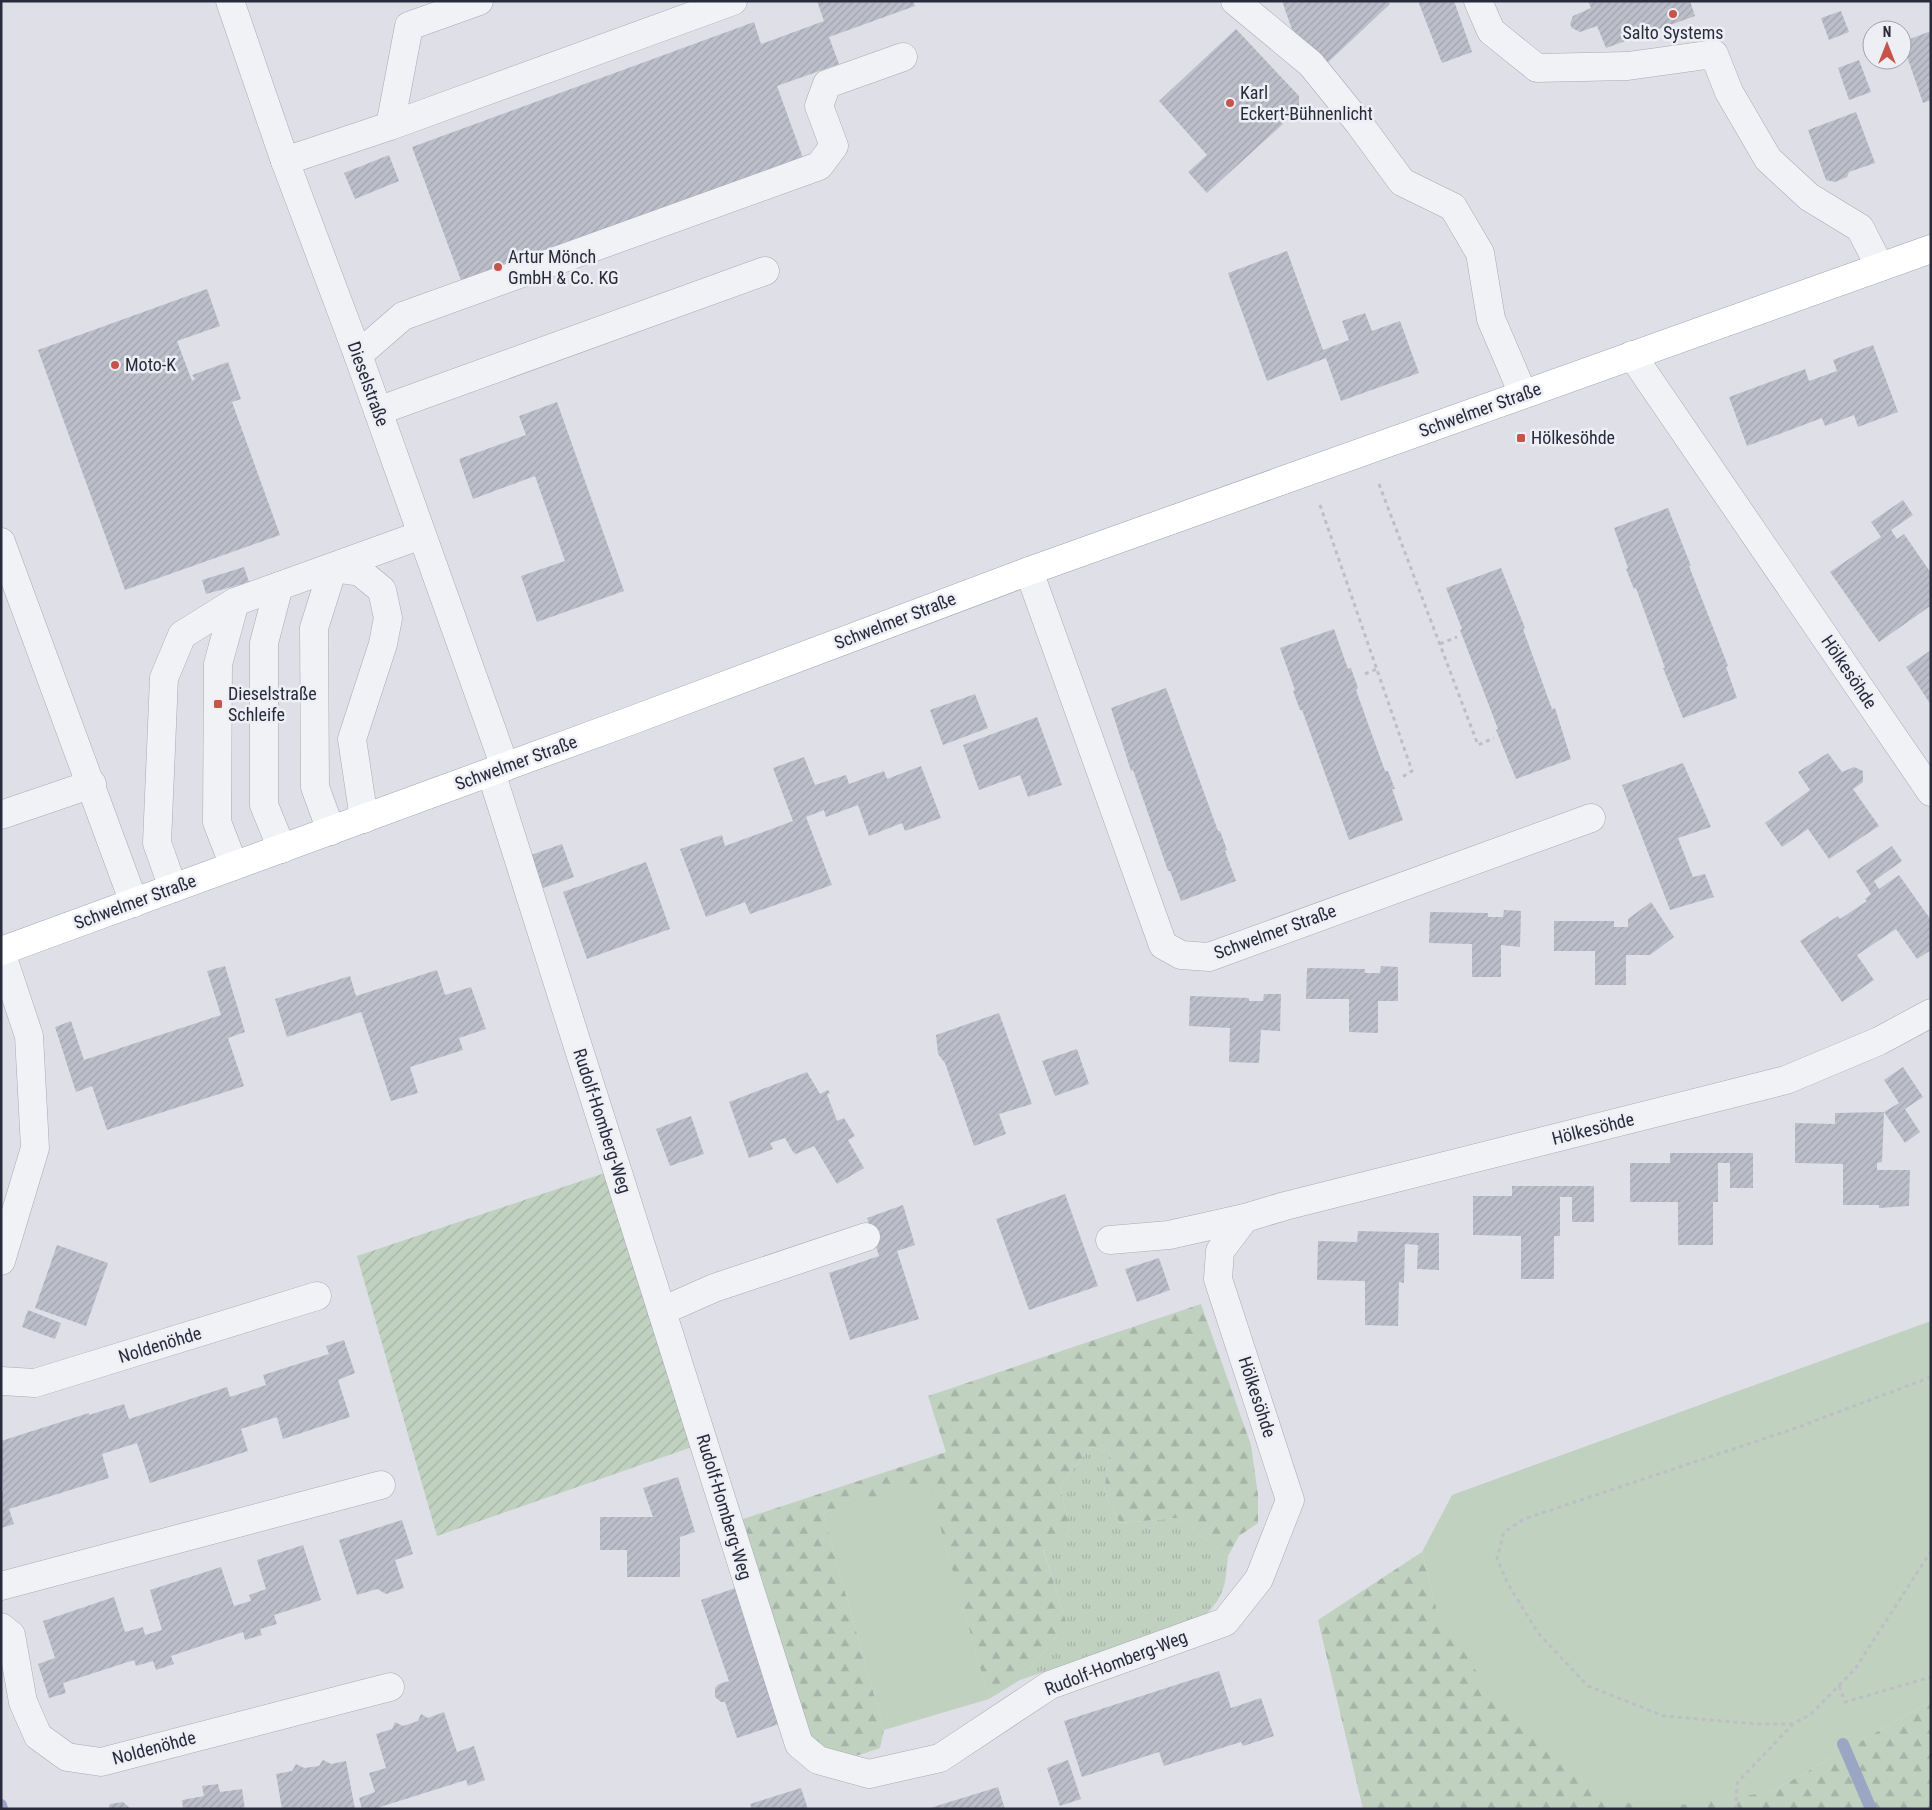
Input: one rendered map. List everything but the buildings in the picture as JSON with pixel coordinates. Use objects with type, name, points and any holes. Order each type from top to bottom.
[{"type":"main road","name":"Schwelmer Straße","points":[[1,952],[498,770],[1029,571],[1931,249]]},
{"type":"street","name":"Dieselstraße","points":[[230,1],[285,160],[378,411],[498,770]]},
{"type":"street","points":[[390,126],[409,26],[479,1]]},
{"type":"street","points":[[285,160],[390,126],[733,1]]},
{"type":"street","points":[[1235,1],[1311,64],[1358,122],[1402,182],[1453,207],[1480,253],[1491,319],[1523,394]]},
{"type":"street","points":[[1478,1],[1491,31],[1536,68],[1628,66],[1714,54],[1729,92],[1768,158],[1810,197],[1860,228],[1880,267]]},
{"type":"street","points":[[358,355],[403,316],[819,166],[834,146],[819,106],[828,84],[903,57]]},
{"type":"street","points":[[378,411],[765,271]]},
{"type":"street","name":"Hölkesöhde","points":[[1632,355],[1931,792]]},
{"type":"street","points":[[173,888],[157,843],[164,678],[182,635],[235,602],[420,535]]},
{"type":"street","points":[[1,542],[92,784],[134,903]]},
{"type":"street","points":[[333,568],[360,572],[382,590],[388,618],[383,644],[352,739],[364,819]]},
{"type":"street","points":[[330,831],[315,787],[314,628],[333,568]]},
{"type":"street","name":"Schwelmer Straße","points":[[1029,571],[1163,945],[1181,955],[1209,957],[1590,818]]},
{"type":"street","points":[[280,586],[264,643],[264,805],[282,849]]},
{"type":"street","points":[[234,866],[217,822],[217,812],[218,664],[235,602]]},
{"type":"street","name":"Rudolf-Homberg-Weg","points":[[498,770],[662,1311],[798,1744],[818,1760],[869,1774],[940,1758],[1050,1685],[1225,1622],[1259,1579]]},
{"type":"street","points":[[1,815],[92,784]]},
{"type":"street","points":[[1,952],[29,1036],[35,1148],[1,1261]]},
{"type":"street","name":"Hölkesöhde","points":[[1110,1240],[1169,1235],[1245,1218],[1295,1203],[1786,1080],[1878,1041],[1931,1013]]},
{"type":"street","name":"Hölkesöhde","points":[[1245,1218],[1220,1251],[1218,1279],[1290,1500],[1259,1579]]},
{"type":"street","points":[[662,1311],[714,1288],[866,1237]]},
{"type":"street","name":"Noldenöhde","points":[[1,1381],[35,1383],[317,1296]]},
{"type":"street","points":[[1,1586],[381,1485]]},
{"type":"street","name":"Noldenöhde","points":[[1,1627],[11,1635],[23,1702],[38,1736],[67,1757],[101,1762],[390,1687]]},
{"type":"path","points":[[1366,451],[1478,744],[1494,738]]},
{"type":"path","points":[[1309,471],[1412,771],[1402,776]]},
{"type":"path","points":[[1440,644],[1458,637]]},
{"type":"path","points":[[1365,674],[1377,669]]},
{"type":"path","points":[[1793,1724],[1757,1724],[1664,1716],[1588,1686],[1538,1633],[1508,1584],[1497,1559],[1504,1532],[1524,1519],[1796,1428],[1931,1377]]},
{"type":"path","points":[[1736,1809],[1737,1783],[1793,1724],[1811,1714],[1855,1669],[1931,1551]]},
{"type":"path","points":[[1839,1686],[1846,1702],[1931,1677]]},
{"type":"green space","points":[[605,1173],[692,1447],[437,1536],[357,1256]]},
{"type":"green space","points":[[1201,1304],[1251,1445],[1258,1495],[1258,1523],[1239,1536],[1228,1556],[1177,1518],[1120,1523],[1104,1491],[1110,1452],[1091,1447],[1060,1486],[1070,1531],[1043,1550],[1067,1624],[1020,1680],[989,1699],[927,1482],[823,1513],[884,1730],[880,1748],[849,1757],[834,1756],[807,1738],[737,1521],[946,1452],[928,1396]]},
{"type":"green space","points":[[1931,1321],[1931,1701],[1771,1792],[1652,1809],[1613,1799],[1482,1680],[1437,1610],[1422,1552],[1452,1495]]},
{"type":"green space","points":[[1091,1447],[1110,1452],[1104,1491],[1120,1523],[1177,1518],[1228,1556],[1222,1591],[1215,1604],[1201,1619],[1020,1680],[1067,1624],[1043,1549],[1070,1531],[1060,1486]]},
{"type":"green space","points":[[927,1481],[989,1699],[884,1730],[823,1513]]},
{"type":"green space","points":[[1422,1552],[1437,1610],[1771,1792],[1931,1701],[1931,1809],[1363,1809],[1318,1620]]},
{"type":"waterway","points":[[1843,1744],[1871,1809]]},
{"type":"waterway","points":[[1,1805],[2,1809]]},
{"type":"place","name":"Salto Systems","points":[[1673,14]]},
{"type":"place","name":"Karl Eckert-Bühnenlicht","points":[[1230,103]]},
{"type":"place","name":"Artur Mönch GmbH & Co. KG","points":[[498,267]]},
{"type":"place","name":"Moto-K","points":[[115,365]]},
{"type":"place","name":"Hölkesöhde","points":[[1521,438]]},
{"type":"place","name":"Dieselstraße Schleife","points":[[218,704]]}]
